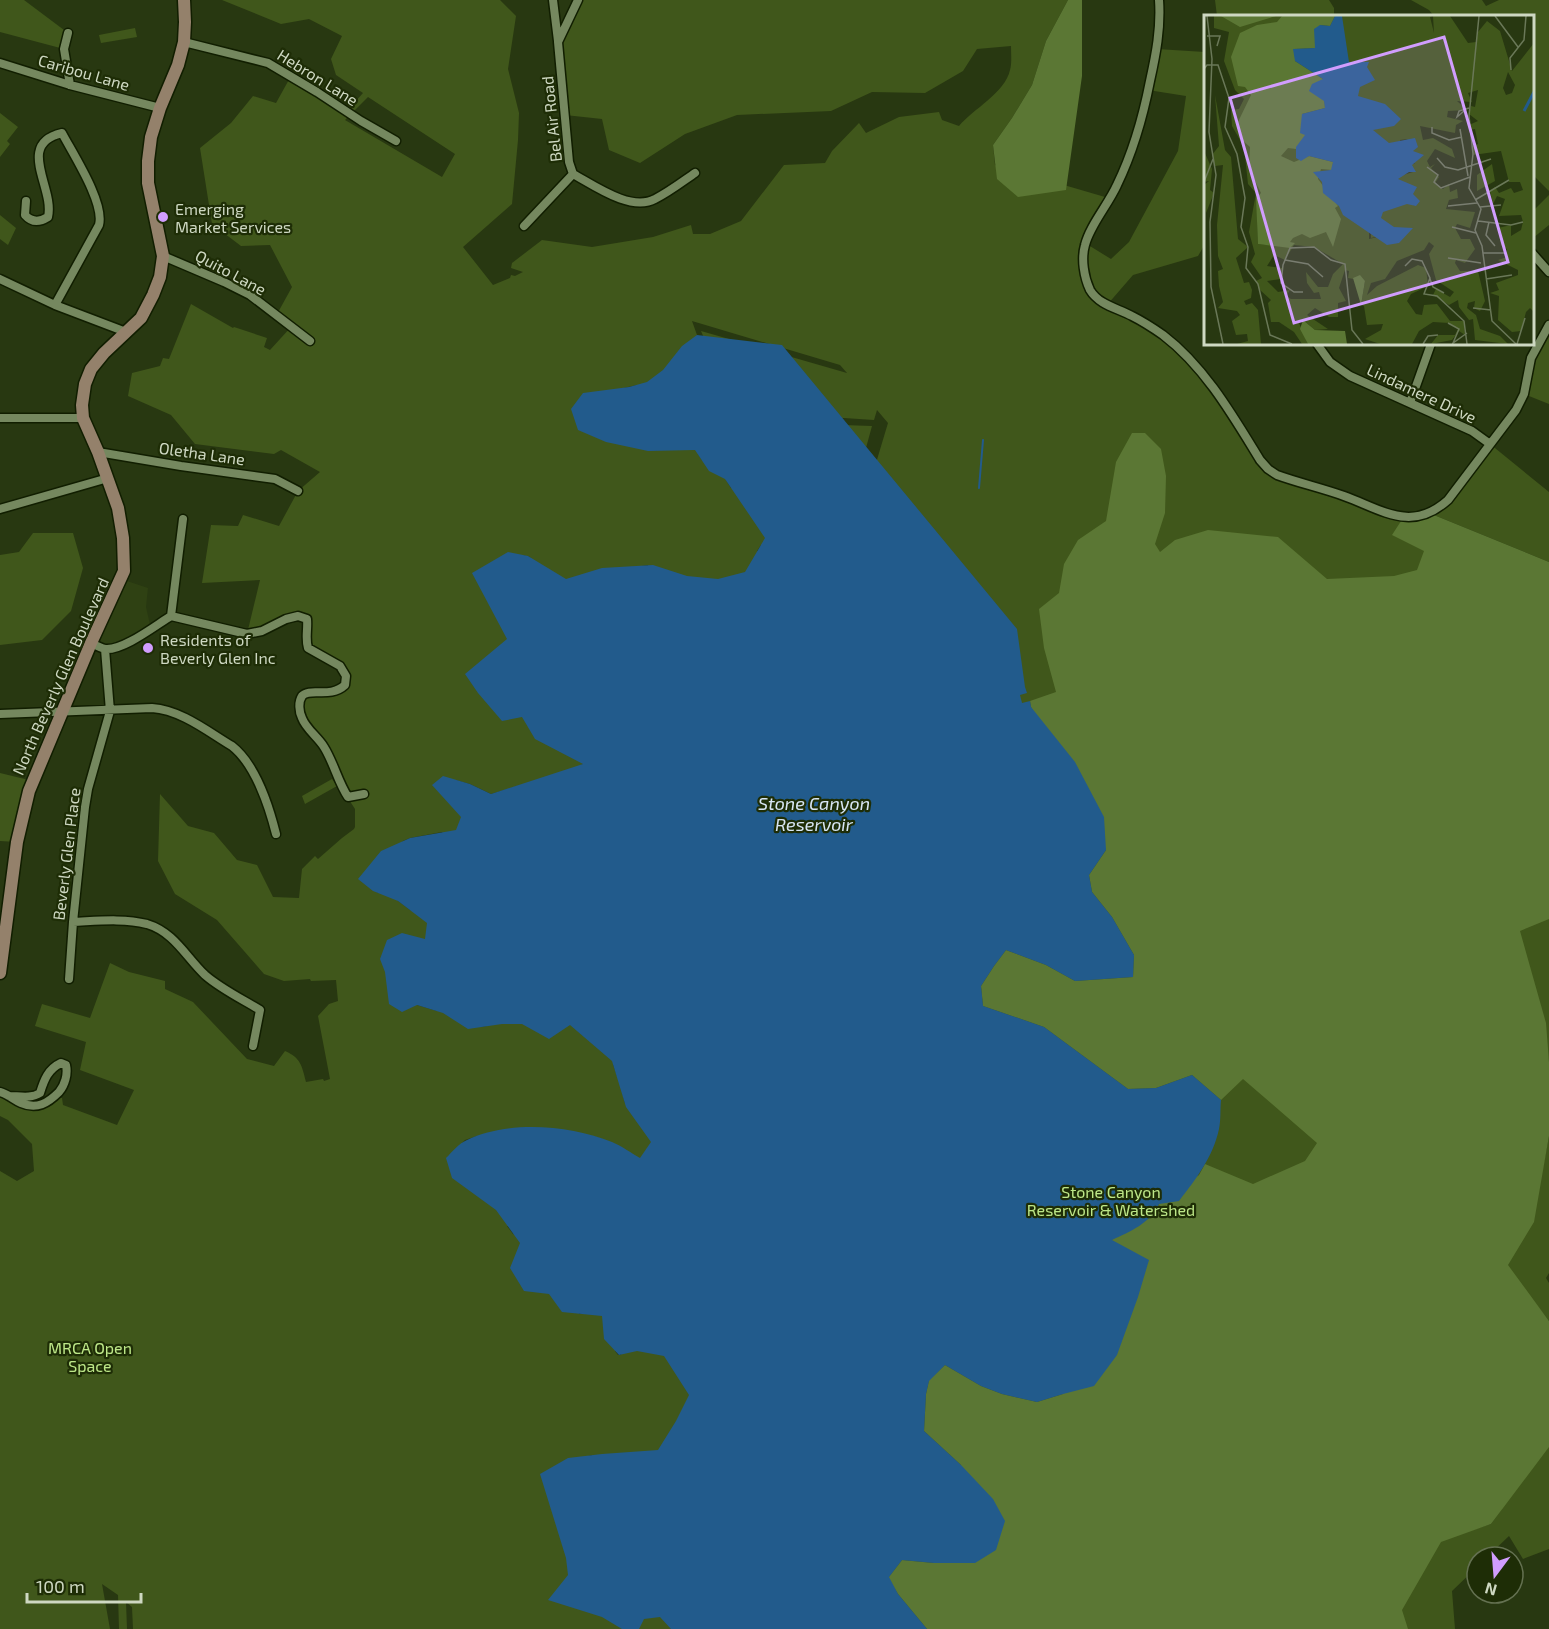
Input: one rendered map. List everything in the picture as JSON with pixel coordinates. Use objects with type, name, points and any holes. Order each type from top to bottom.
[{"type":"main road","name":"North Beverly Glen Boulevard","points":[[0,973],[18,842],[28,791],[124,571],[123,538],[118,508],[83,418],[82,405],[85,384],[91,369],[104,353],[141,318],[160,277],[163,256],[148,183],[148,160],[151,137],[178,65],[184,42],[186,22],[184,0]]},
{"type":"street","name":"Bel Air Road","points":[[553,0],[569,162],[573,174],[623,200],[639,204],[654,200],[695,173]]},
{"type":"street","points":[[558,42],[578,0]]},
{"type":"street","points":[[1159,0],[1157,49],[1136,141],[1115,190],[1085,243],[1084,269],[1089,288],[1095,298],[1163,335],[1184,353],[1215,390],[1268,469],[1284,477],[1403,518],[1429,513],[1448,500],[1516,410],[1524,394],[1531,358],[1549,325]]},
{"type":"street","points":[[68,33],[64,49],[70,85]]},
{"type":"street","name":"Hebron Lane","points":[[184,42],[268,63],[353,117],[396,141]]},
{"type":"street","name":"Caribou Lane","points":[[0,63],[70,85],[160,108]]},
{"type":"street","points":[[26,201],[25,215],[30,220],[43,220],[48,217],[49,200],[38,156],[43,144],[51,136],[62,133],[98,202],[100,220],[55,305]]},
{"type":"street","points":[[524,226],[573,174]]},
{"type":"street","points":[[1534,254],[1549,272]]},
{"type":"street","name":"Quito Lane","points":[[163,256],[250,295],[310,341]]},
{"type":"street","points":[[0,279],[55,305],[126,332]]},
{"type":"street","name":"Lindamere Drive","points":[[1318,345],[1330,362],[1340,370],[1472,431],[1490,444]]},
{"type":"street","points":[[1410,403],[1431,345]]},
{"type":"street","points":[[0,418],[83,418]]},
{"type":"street","name":"Oletha Lane","points":[[98,452],[275,478],[298,491]]},
{"type":"street","points":[[0,509],[108,478]]},
{"type":"street","points":[[171,616],[183,519]]},
{"type":"street","points":[[91,643],[105,649],[116,648],[171,616],[247,634],[262,631],[286,619],[298,616],[307,619],[308,628],[305,639],[308,648],[340,666],[346,676],[345,685],[339,690],[328,693],[313,692],[301,697],[299,704],[301,718],[326,749],[340,786],[348,797],[363,794]]},
{"type":"street","name":"Beverly Glen Place","points":[[69,979],[85,807],[110,711],[105,649]]},
{"type":"street","points":[[0,714],[165,709],[175,713],[240,752],[261,790],[276,834]]},
{"type":"street","points":[[73,922],[130,921],[146,924],[172,938],[205,975],[260,1010],[253,1046]]},
{"type":"street","points":[[61,1063],[66,1065],[62,1088],[51,1100],[41,1106],[21,1103],[4,1094],[28,1097],[38,1095],[49,1071],[61,1063]]},
{"type":"shaded area","points":[[1068,0],[1082,0],[1082,76],[1066,190],[1018,197],[997,179],[993,145],[1032,85],[1046,41]]},
{"type":"shaded area","points":[[1132,433],[1145,433],[1161,449],[1166,476],[1165,513],[1155,544],[1160,552],[1175,540],[1208,530],[1278,537],[1327,579],[1394,576],[1417,570],[1424,551],[1392,535],[1403,518],[1429,513],[1549,562],[1549,919],[1520,931],[1546,1023],[1549,1062],[1549,1136],[1534,1222],[1508,1265],[1549,1321],[1549,1447],[1491,1524],[1441,1542],[1402,1610],[1408,1629],[927,1629],[888,1578],[902,1560],[975,1563],[961,1465],[924,1431],[929,1380],[945,1365],[981,1386],[1002,1394],[1037,1402],[1063,1394],[1111,1240],[1154,1215],[1159,1204],[1199,1175],[1205,1164],[1253,1184],[1305,1161],[1317,1143],[1243,1079],[1221,1100],[1192,1075],[1156,1088],[1128,1089],[1044,1027],[983,1006],[981,986],[1006,950],[1046,965],[1075,981],[1133,977],[1134,955],[1112,917],[1092,892],[1089,875],[1106,850],[1031,707],[1030,701],[1056,692],[1044,648],[1039,609],[1059,593],[1064,564],[1078,540],[1106,521],[1116,462]]},
{"type":"shaded area","points":[[121,579],[148,588],[146,607],[151,629],[116,648],[91,643]]},
{"type":"green space","points":[[0,0],[24,0],[68,33],[64,49],[0,32]]},
{"type":"green space","points":[[222,0],[500,0],[516,16],[508,69],[519,113],[512,204],[463,247],[493,285],[510,278],[511,275],[515,276],[523,272],[511,268],[512,263],[542,240],[592,247],[653,237],[691,225],[693,234],[710,234],[741,221],[784,165],[825,163],[832,151],[859,123],[866,133],[899,117],[939,112],[942,120],[959,126],[1002,86],[1011,67],[1011,46],[977,49],[963,71],[925,93],[872,92],[831,111],[737,115],[685,134],[640,163],[609,150],[602,119],[565,115],[558,42],[578,0],[1068,0],[1046,41],[1032,85],[993,145],[995,165],[1105,197],[1102,202],[1107,204],[1085,243],[1111,259],[1129,242],[1178,151],[1186,96],[1148,90],[1157,49],[1204,52],[1204,246],[1198,256],[1133,275],[1107,305],[1151,326],[1179,349],[1217,394],[1260,460],[1277,475],[1403,518],[1400,523],[1420,523],[1434,518],[1429,541],[1549,576],[1549,1062],[1548,1057],[1542,1172],[1549,1136],[1549,1273],[1546,1278],[1549,1283],[1549,1321],[1535,1303],[1530,1375],[1549,1431],[1549,1549],[1525,1558],[1525,1545],[1514,1545],[1509,1536],[1500,1545],[1465,1545],[1465,1579],[1452,1591],[1455,1629],[133,1629],[132,1607],[126,1602],[127,1629],[119,1629],[118,1595],[102,1584],[110,1629],[0,1629],[0,1171],[17,1181],[34,1171],[32,1144],[8,1120],[0,1116],[0,1092],[24,1104],[35,1106],[54,1101],[54,1098],[62,1098],[63,1105],[117,1125],[134,1090],[80,1070],[86,1042],[35,1026],[42,1004],[90,1018],[110,963],[129,972],[165,981],[165,989],[193,1002],[247,1059],[274,1066],[285,1051],[300,1063],[306,1082],[330,1079],[318,1016],[329,1004],[338,1001],[336,980],[284,981],[264,974],[217,920],[175,894],[158,861],[160,794],[188,826],[214,833],[237,860],[257,865],[273,897],[299,898],[302,869],[315,856],[318,859],[355,827],[355,809],[340,786],[326,749],[301,718],[299,704],[301,697],[305,694],[329,693],[345,685],[346,676],[340,666],[308,648],[307,620],[288,618],[262,631],[247,634],[260,580],[202,583],[211,525],[238,526],[243,515],[279,526],[298,491],[320,472],[281,450],[274,454],[195,444],[171,415],[128,396],[132,373],[160,366],[163,358],[169,359],[191,304],[233,328],[267,338],[264,347],[270,350],[291,327],[276,316],[292,287],[270,245],[241,246],[212,224],[200,148],[231,123],[253,96],[276,103],[291,76],[346,112],[363,93],[336,75],[331,59],[342,36],[309,19],[281,24]],"holes":[[[368,97],[455,154],[442,177],[345,120]],[[692,321],[840,365],[847,373],[701,331],[737,414],[763,421],[844,418],[874,420],[877,410],[888,423],[846,563],[842,568],[810,587],[823,612],[824,633],[821,650],[813,671],[792,696],[782,719],[775,745],[794,750],[621,1355],[618,1355],[615,1351],[638,1270],[584,1254],[586,1314],[579,1314],[576,1252],[513,1234],[507,1226],[576,1244],[575,1224],[594,1142],[462,1143],[477,1136],[593,1136],[602,1139],[582,1225],[583,1247],[640,1263],[675,1140],[625,1103],[622,1092],[677,1133],[708,1025],[628,1030],[617,1076],[613,1064],[621,1029],[593,1004],[486,1009],[487,1026],[480,1027],[479,1009],[437,1011],[417,1005],[479,1002],[476,941],[432,918],[410,910],[397,900],[435,912],[478,934],[508,876],[448,851],[437,836],[408,845],[378,893],[372,889],[403,841],[442,832],[452,845],[512,869],[523,849],[528,797],[486,799],[465,790],[455,780],[491,794],[559,774],[584,776],[581,765],[584,764],[581,762],[543,626],[508,631],[507,624],[541,619],[522,555],[530,557],[548,618],[648,600],[642,566],[648,565],[654,600],[810,627],[808,613],[796,586],[802,574],[824,563],[757,551],[761,545],[833,557],[852,496],[731,488],[726,480],[855,488],[872,426],[762,427],[736,420],[702,460],[698,454],[729,418],[624,388],[637,385],[729,411],[696,337]],[[592,1455],[565,1551],[561,1540],[585,1457]],[[1502,1509],[1491,1524],[1457,1535],[1459,1528]]]},
{"type":"green space","points":[[1215,0],[1329,0],[1334,8],[1334,15],[1217,15]]},
{"type":"green space","points":[[1411,0],[1482,0],[1486,6],[1499,0],[1549,0],[1549,191],[1534,176],[1534,15],[1433,15],[1429,10]]},
{"type":"green space","points":[[135,28],[137,37],[101,43],[99,35]]},
{"type":"green space","points":[[0,113],[18,127],[7,141],[10,144],[0,157]]},
{"type":"green space","points":[[1549,195],[1549,225],[1534,237],[1534,210]]},
{"type":"green space","points":[[0,215],[16,228],[8,245],[0,239]]},
{"type":"green space","points":[[1549,325],[1549,404],[1524,394],[1531,358]]},
{"type":"green space","points":[[1490,444],[1549,492],[1549,562],[1429,513],[1440,507]]},
{"type":"green space","points":[[33,533],[73,533],[83,568],[71,611],[42,640],[0,645],[0,555],[19,552]]},
{"type":"green space","points":[[0,773],[33,781],[17,842],[0,841]]},
{"type":"green space","points":[[332,779],[337,786],[305,804],[302,796]]},
{"type":"water","name":"Stone Canyon Reservoir","points":[[697,335],[782,345],[1017,629],[1027,693],[1020,695],[1022,703],[1030,701],[1031,707],[1075,762],[1104,817],[1106,850],[1089,875],[1092,892],[1112,917],[1134,955],[1133,977],[1075,981],[1046,965],[1006,950],[981,986],[983,1006],[1044,1027],[1128,1089],[1156,1088],[1192,1075],[1221,1100],[1220,1126],[1213,1149],[1198,1176],[1179,1201],[1159,1204],[1145,1222],[1112,1240],[1149,1260],[1117,1355],[1094,1386],[1037,1402],[1002,1394],[981,1386],[945,1365],[929,1381],[924,1431],[993,1499],[1005,1521],[996,1550],[975,1563],[902,1560],[889,1577],[898,1594],[927,1629],[671,1629],[660,1617],[644,1619],[639,1629],[622,1629],[602,1617],[548,1600],[568,1575],[566,1558],[540,1474],[568,1458],[658,1450],[689,1395],[664,1356],[637,1351],[619,1355],[604,1339],[602,1316],[562,1312],[549,1294],[524,1291],[510,1268],[520,1243],[496,1210],[452,1178],[446,1158],[458,1145],[467,1140],[501,1129],[520,1127],[558,1129],[595,1136],[616,1144],[640,1158],[651,1142],[626,1107],[612,1061],[570,1025],[549,1039],[522,1024],[502,1024],[468,1029],[443,1013],[417,1005],[402,1012],[389,1004],[385,972],[380,959],[387,940],[402,933],[425,939],[427,923],[398,901],[373,891],[358,879],[381,851],[410,838],[456,830],[461,817],[432,785],[443,776],[470,784],[491,794],[583,764],[535,739],[522,717],[502,721],[465,674],[507,639],[472,573],[508,552],[528,556],[566,579],[602,568],[653,565],[687,576],[718,579],[745,572],[765,538],[725,479],[709,471],[695,450],[648,451],[606,442],[578,430],[571,409],[583,393],[629,387],[647,382],[663,370],[682,346]]},
{"type":"waterway","points":[[979,488],[983,440]]},
{"type":"place","name":"Emerging Market Services","points":[[163,217]]},
{"type":"place","name":"Residents of Beverly Glen Inc","points":[[148,648]]},
{"type":"park label","name":"Stone Canyon Reservoir & Watershed","points":[[1111,1200]]},
{"type":"park label","name":"MRCA Open Space","points":[[90,1356]]}]
